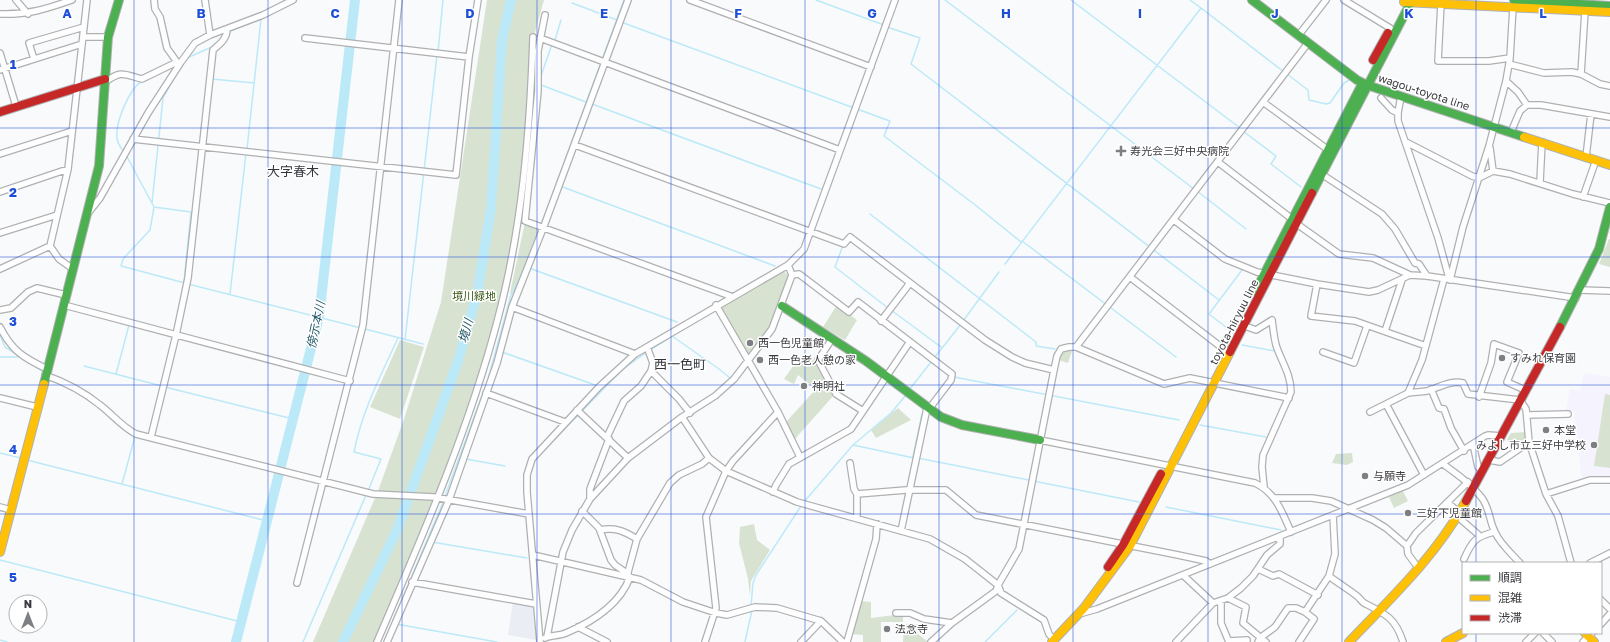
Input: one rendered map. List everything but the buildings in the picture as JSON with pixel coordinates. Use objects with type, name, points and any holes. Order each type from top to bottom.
[{"type":"street","points":[[16,0],[28,14]]},
{"type":"street","points":[[0,14],[28,14],[61,2],[72,0]]},
{"type":"street","points":[[73,269],[58,259],[50,246],[68,169],[87,0]]},
{"type":"street","points":[[0,552],[88,214],[99,166],[108,37],[119,0]]},
{"type":"street","points":[[154,0],[155,9],[160,17],[167,48],[178,62]]},
{"type":"street","points":[[206,0],[210,35]]},
{"type":"street","points":[[88,214],[100,198],[178,62],[195,43],[282,2],[293,0]]},
{"type":"street","points":[[298,583],[363,325],[399,0]]},
{"type":"street","points":[[133,139],[456,175],[469,56],[478,0]]},
{"type":"street","points":[[387,642],[448,500],[497,363],[512,307],[544,226],[628,0]]},
{"type":"street","points":[[690,0],[871,66]]},
{"type":"street","points":[[709,458],[702,464],[680,475],[670,483],[637,538],[627,583],[610,606],[578,628],[560,635],[547,637],[540,642],[527,492],[528,467],[537,452],[576,410],[616,370],[635,354],[716,305],[733,297],[788,265],[804,249],[895,0]]},
{"type":"street","name":"wagou-toyota line","points":[[1252,0],[1298,36],[1365,84],[1610,164]]},
{"type":"street","points":[[1298,36],[1326,0]]},
{"type":"street","points":[[1344,0],[1390,28]]},
{"type":"street","points":[[1408,1],[1610,6]]},
{"type":"street","name":"toyota-hiryuu line","points":[[1294,222],[1323,174],[1390,28],[1408,1]]},
{"type":"street","name":"toyota-hiryuu line","points":[[1212,382],[1225,350],[1267,275],[1294,222],[1327,149],[1365,84],[1408,1]]},
{"type":"street","points":[[1441,3],[1438,61],[1509,61],[1544,73],[1572,72],[1581,74],[1600,84],[1610,86]]},
{"type":"street","points":[[1408,393],[1426,346],[1489,146],[1506,81],[1514,3]]},
{"type":"street","points":[[1585,5],[1610,12]]},
{"type":"street","points":[[1581,74],[1585,5]]},
{"type":"street","points":[[545,15],[538,51],[538,91],[525,221],[544,226],[733,297]]},
{"type":"street","points":[[34,59],[29,43],[84,27]]},
{"type":"street","points":[[151,437],[176,335],[188,278],[213,50],[226,37],[227,29]]},
{"type":"street","points":[[3,70],[83,41],[108,37]]},
{"type":"street","points":[[377,642],[406,576],[475,398],[498,321],[516,235],[531,87],[533,37]]},
{"type":"street","points":[[305,38],[394,49],[469,56]]},
{"type":"street","points":[[540,38],[840,150]]},
{"type":"street","points":[[1076,347],[1308,43]]},
{"type":"street","points":[[0,52],[3,70],[16,106]]},
{"type":"street","points":[[0,112],[78,87],[105,81],[116,74],[121,73],[142,79],[178,62]]},
{"type":"street","points":[[1506,81],[1518,92],[1527,105]]},
{"type":"street","points":[[1401,96],[1398,120],[1438,238],[1447,280]]},
{"type":"street","points":[[1381,98],[1392,110],[1398,113]]},
{"type":"street","points":[[1263,102],[1327,149]]},
{"type":"street","points":[[1511,132],[1520,111],[1527,105],[1541,105],[1610,116]]},
{"type":"street","points":[[1586,157],[1590,114]]},
{"type":"street","points":[[0,154],[72,131]]},
{"type":"street","points":[[1406,142],[1444,163],[1478,178],[1492,172],[1510,174],[1610,203]]},
{"type":"street","points":[[1540,182],[1542,142]]},
{"type":"street","points":[[574,145],[844,244],[850,237],[985,340],[1012,357],[1025,363],[1054,370]]},
{"type":"street","points":[[1489,146],[1492,172]]},
{"type":"street","points":[[1583,196],[1596,160]]},
{"type":"street","points":[[1218,162],[1294,222],[1339,254],[1377,259],[1410,275],[1428,276],[1576,298]]},
{"type":"street","points":[[0,192],[68,169]]},
{"type":"street","points":[[1323,174],[1382,214],[1395,229],[1415,262],[1419,264],[1428,276]]},
{"type":"street","points":[[1349,642],[1419,569],[1443,540],[1459,515],[1471,486],[1489,460],[1525,390],[1580,290],[1599,249],[1610,207]]},
{"type":"street","points":[[0,233],[57,216]]},
{"type":"street","points":[[1174,220],[1225,259],[1267,275],[1369,292],[1402,280],[1410,275]]},
{"type":"street","points":[[0,269],[50,246]]},
{"type":"street","points":[[547,637],[560,562],[566,542],[582,511],[590,499],[628,458],[682,417],[690,414],[724,389],[748,362],[772,330],[782,306],[792,275],[788,265]]},
{"type":"street","points":[[792,275],[799,274],[849,312],[858,302],[909,343],[952,374],[952,380],[928,409],[901,531]]},
{"type":"street","name":"toyota-hiryuu line","points":[[1054,642],[1079,614],[1126,546],[1212,382],[1245,326],[1267,275]]},
{"type":"street","points":[[1130,278],[1225,350]]},
{"type":"street","points":[[1385,331],[1402,280]]},
{"type":"street","points":[[881,321],[910,283]]},
{"type":"street","points":[[1317,284],[1311,316],[1347,319],[1426,346]]},
{"type":"street","points":[[0,310],[11,308],[28,292],[38,288],[66,295]]},
{"type":"street","points":[[1580,290],[1610,291]]},
{"type":"street","points":[[64,305],[350,380]]},
{"type":"street","points":[[716,305],[778,412],[800,457]]},
{"type":"street","points":[[782,306],[887,377],[928,409],[941,417],[962,425],[1242,480],[1264,487],[1275,498],[1291,532]]},
{"type":"street","points":[[512,307],[635,354]]},
{"type":"street","points":[[1245,326],[1256,330],[1272,320],[1276,343],[1290,377],[1291,392],[1289,398],[1262,460],[1264,487]]},
{"type":"street","points":[[1323,352],[1354,363],[1367,326]]},
{"type":"street","points":[[0,328],[7,342],[17,352],[46,372],[74,387],[93,400],[128,430],[375,494],[437,498],[529,514]]},
{"type":"street","points":[[832,339],[818,360],[836,394],[863,411]]},
{"type":"street","points":[[773,492],[789,464],[851,428],[909,343]]},
{"type":"street","points":[[1479,397],[1491,363],[1494,344],[1519,353],[1507,382],[1525,390]]},
{"type":"street","points":[[590,499],[590,489],[608,438],[624,401],[639,389],[651,371],[653,363],[648,347]]},
{"type":"street","points":[[932,642],[952,623],[996,591],[1019,549],[1054,370],[1060,350],[1076,347],[1164,384],[1190,378],[1289,398]]},
{"type":"street","points":[[651,371],[679,399],[690,414]]},
{"type":"street","points":[[1370,412],[1408,393],[1431,390],[1447,384],[1459,382],[1463,383],[1468,394],[1479,397],[1520,400]]},
{"type":"street","points":[[1431,390],[1439,408],[1444,409],[1451,428],[1464,451]]},
{"type":"street","points":[[486,393],[565,422]]},
{"type":"street","points":[[0,398],[37,408]]},
{"type":"street","points":[[1520,400],[1527,415],[1529,442],[1546,494],[1558,516],[1571,562]]},
{"type":"street","points":[[1386,404],[1424,474]]},
{"type":"street","points":[[576,410],[628,458]]},
{"type":"street","points":[[705,642],[716,613],[706,517],[726,471],[733,461],[778,412]]},
{"type":"street","points":[[1527,415],[1568,414]]},
{"type":"street","points":[[682,417],[709,458],[726,471],[798,502],[930,539],[946,548],[964,559],[998,585],[1001,593],[1044,620],[1049,634],[1054,642]]},
{"type":"street","points":[[1079,614],[1280,537],[1408,485],[1464,451],[1488,434],[1502,436]]},
{"type":"street","points":[[1489,460],[1500,462],[1529,442]]},
{"type":"street","points":[[1473,444],[1478,467],[1483,470]]},
{"type":"street","points":[[850,463],[854,489],[857,494],[857,518]]},
{"type":"street","points":[[1443,464],[1471,486],[1485,504],[1494,532],[1519,562]]},
{"type":"street","points":[[1546,494],[1590,480],[1610,480]]},
{"type":"street","points":[[1419,569],[1408,554],[1407,546],[1416,533],[1448,503],[1471,486]]},
{"type":"street","points":[[857,494],[946,490],[976,515],[1126,546],[1178,554],[1206,561],[1210,564]]},
{"type":"street","points":[[1275,498],[1322,499],[1338,504],[1373,520],[1386,528],[1407,546]]},
{"type":"street","points":[[1448,503],[1480,536]]},
{"type":"street","points":[[0,507],[11,510]]},
{"type":"street","points":[[582,511],[600,530],[611,560],[628,576]]},
{"type":"street","points":[[1306,612],[1329,576],[1335,554],[1333,515]]},
{"type":"street","points":[[847,642],[876,539],[877,524]]},
{"type":"street","points":[[600,530],[616,529],[637,538]]},
{"type":"street","points":[[1464,559],[1469,547],[1480,536],[1494,532]]},
{"type":"street","points":[[1176,642],[1213,603],[1228,598],[1241,588],[1258,569],[1267,554],[1280,544],[1280,537]]},
{"type":"street","name":"toyota-hiryuu line","points":[[1054,642],[1061,628],[1126,546]]},
{"type":"street","points":[[1592,562],[1610,553]]},
{"type":"street","points":[[532,555],[641,580],[683,602],[716,613],[727,615],[748,609],[771,607],[821,621],[843,642]]},
{"type":"street","points":[[1258,569],[1273,576],[1280,574],[1318,595]]},
{"type":"street","points":[[1183,575],[1213,603]]},
{"type":"street","points":[[1329,576],[1365,604],[1379,610],[1399,629],[1403,642]]},
{"type":"street","points":[[412,582],[536,604]]},
{"type":"street","points":[[1228,598],[1246,607],[1242,623],[1259,640],[1266,642]]},
{"type":"street","points":[[1221,601],[1221,622],[1229,641],[1247,640]]},
{"type":"street","points":[[1602,601],[1610,609]]},
{"type":"street","points":[[1259,640],[1272,630],[1288,608],[1296,608],[1306,612],[1314,619],[1300,642]]},
{"type":"street","points":[[896,613],[910,613],[924,619],[952,623]]},
{"type":"street","points":[[1602,623],[1610,614]]},
{"type":"street","points":[[801,642],[821,621]]},
{"type":"street","points":[[578,628],[607,642]]},
{"type":"street","points":[[1446,642],[1462,634]]},
{"type":"street","points":[[1526,642],[1534,634]]},
{"type":"street","points":[[1543,634],[1552,642]]},
{"type":"shaded area","name":"みよし市立三好中学校","points":[[1584,373],[1610,377],[1610,479],[1582,479],[1574,411],[1566,410],[1570,389],[1580,391]]},
{"type":"shaded area","points":[[513,601],[534,606],[537,640],[508,635]]},
{"type":"green space","name":"境川緑地","points":[[487,0],[544,0],[534,36],[517,219],[504,306],[474,406],[378,642],[313,642],[378,491],[404,419],[441,302]]},
{"type":"green space","points":[[525,222],[542,227],[524,273],[513,294],[510,293]]},
{"type":"green space","points":[[1610,239],[1610,267],[1599,264]]},
{"type":"green space","points":[[783,271],[788,277],[770,327],[749,358],[720,308]]},
{"type":"green space","points":[[837,305],[857,320],[845,340],[823,327]]},
{"type":"green space","points":[[400,340],[424,347],[400,419],[370,407]]},
{"type":"green space","points":[[1073,348],[1068,363],[1058,360],[1061,351]]},
{"type":"green space","points":[[798,359],[816,360],[834,395],[794,440],[786,422],[816,389],[798,375],[794,384],[784,379]]},
{"type":"green space","points":[[1605,394],[1610,395],[1610,468],[1594,466]]},
{"type":"green space","points":[[898,408],[911,420],[876,438],[871,430]]},
{"type":"green space","points":[[1527,432],[1527,443],[1515,450],[1507,439],[1511,433]]},
{"type":"green space","points":[[1352,453],[1353,462],[1347,465],[1332,463],[1336,454]]},
{"type":"green space","points":[[1403,491],[1408,501],[1394,508],[1389,497]]},
{"type":"green space","points":[[754,524],[757,540],[770,550],[751,581],[750,596],[748,579],[739,543],[740,527]]},
{"type":"green space","points":[[860,601],[871,602],[871,618],[903,614],[903,622],[881,622],[881,642],[863,642],[863,635],[851,634]]},
{"type":"green space","points":[[904,624],[920,624],[918,634],[928,642],[903,642]]},
{"type":"waterway","name":"傍示本川","points":[[236,642],[319,317],[355,0]]},
{"type":"waterway","points":[[438,52],[443,0]]},
{"type":"waterway","name":"境川","points":[[343,642],[397,530],[458,361],[478,290],[491,208],[502,40],[511,0]]},
{"type":"waterway","points":[[541,225],[624,0]]},
{"type":"waterway","points":[[816,0],[884,25]]},
{"type":"waterway","points":[[945,0],[1194,189]]},
{"type":"waterway","points":[[1071,0],[1240,128]]},
{"type":"waterway","points":[[1190,0],[1201,8]]},
{"type":"waterway","points":[[572,3],[617,20]]},
{"type":"waterway","points":[[1005,264],[1201,8],[1284,72]]},
{"type":"waterway","points":[[228,32],[261,19],[247,149]]},
{"type":"waterway","points":[[555,40],[561,20]]},
{"type":"waterway","points":[[621,22],[854,108]]},
{"type":"waterway","points":[[887,27],[920,38],[911,64],[1219,300]]},
{"type":"waterway","points":[[187,58],[214,46]]},
{"type":"waterway","points":[[551,47],[541,76],[541,85],[586,102]]},
{"type":"waterway","points":[[405,340],[437,55]]},
{"type":"waterway","points":[[152,203],[163,98],[181,66]]},
{"type":"waterway","points":[[1287,74],[1308,90],[1309,100],[1326,104],[1330,103],[1344,83],[1349,80]]},
{"type":"waterway","points":[[212,79],[254,83]]},
{"type":"waterway","points":[[124,152],[117,140],[118,124],[132,91],[142,81]]},
{"type":"waterway","points":[[592,104],[821,189]]},
{"type":"waterway","points":[[857,109],[890,121],[884,136],[974,204],[1021,242]]},
{"type":"waterway","points":[[1243,131],[1276,156],[1271,164],[1301,187]]},
{"type":"waterway","points":[[230,294],[246,153]]},
{"type":"waterway","points":[[126,155],[154,207],[150,230],[123,259],[121,266],[185,283]]},
{"type":"waterway","points":[[560,186],[775,266]]},
{"type":"waterway","points":[[1197,191],[1246,229]]},
{"type":"waterway","points":[[154,207],[191,212],[184,282]]},
{"type":"waterway","points":[[870,214],[1036,342],[1036,346],[1055,349]]},
{"type":"waterway","points":[[445,496],[488,379],[511,295],[525,266],[539,229]]},
{"type":"waterway","points":[[1022,241],[1176,357]]},
{"type":"waterway","points":[[842,248],[835,267],[888,308]]},
{"type":"waterway","points":[[529,268],[677,322]]},
{"type":"waterway","points":[[1227,328],[1209,314],[1242,270]]},
{"type":"waterway","points":[[963,321],[999,272]]},
{"type":"waterway","points":[[188,284],[361,328]]},
{"type":"waterway","points":[[891,310],[941,347]]},
{"type":"waterway","points":[[909,390],[961,324]]},
{"type":"waterway","points":[[116,374],[129,325]]},
{"type":"waterway","points":[[365,329],[423,344]]},
{"type":"waterway","points":[[0,335],[5,347],[44,372]]},
{"type":"waterway","points":[[650,350],[672,336],[730,378]]},
{"type":"waterway","points":[[368,491],[381,459],[354,452],[357,437],[367,408],[398,338]]},
{"type":"waterway","points":[[1242,345],[1275,351]]},
{"type":"waterway","points":[[502,352],[595,385]]},
{"type":"waterway","points":[[549,445],[623,369],[647,352]]},
{"type":"waterway","points":[[0,357],[18,357]]},
{"type":"waterway","points":[[84,366],[162,386]]},
{"type":"waterway","points":[[954,377],[1179,420]]},
{"type":"waterway","points":[[165,387],[293,419]]},
{"type":"waterway","points":[[853,445],[891,413],[906,395]]},
{"type":"waterway","points":[[913,457],[922,414]]},
{"type":"waterway","points":[[1200,425],[1266,437]]},
{"type":"waterway","points":[[122,484],[134,436]]},
{"type":"waterway","points":[[803,503],[853,445],[914,458]]},
{"type":"waterway","points":[[0,453],[21,458]]},
{"type":"waterway","points":[[918,458],[1139,502]]},
{"type":"waterway","points":[[466,459],[505,466]]},
{"type":"waterway","points":[[27,460],[267,521]]},
{"type":"waterway","points":[[303,642],[366,495]]},
{"type":"waterway","points":[[384,642],[444,500]]},
{"type":"waterway","points":[[751,606],[753,583],[756,575],[801,506]]},
{"type":"waterway","points":[[1166,507],[1281,530]]},
{"type":"waterway","points":[[432,542],[527,558]]},
{"type":"waterway","points":[[0,560],[241,622]]},
{"type":"waterway","points":[[745,642],[752,610]]},
{"type":"waterway","points":[[985,642],[1017,610]]},
{"type":"waterway","points":[[396,624],[497,642]]},
{"type":"waterway","points":[[0,640],[7,642]]},
{"type":"traffic: fast","points":[[44,384],[99,166],[108,37],[119,0]]},
{"type":"traffic: fast","points":[[1252,0],[1357,80],[1367,85],[1524,137]]},
{"type":"traffic: fast","points":[[1312,193],[1412,0]]},
{"type":"traffic: fast","points":[[1514,0],[1610,6]]},
{"type":"traffic: fast","points":[[1255,292],[1361,86]]},
{"type":"traffic: fast","points":[[1560,327],[1599,249],[1610,207]]},
{"type":"traffic: fast","points":[[782,306],[866,361],[941,417],[962,425],[1040,440]]},
{"type":"traffic: slow","points":[[1404,2],[1610,12]]},
{"type":"traffic: slow","points":[[1524,137],[1610,165]]},
{"type":"traffic: slow","points":[[1052,642],[1084,608],[1130,546],[1230,352]]},
{"type":"traffic: slow","points":[[0,552],[44,384]]},
{"type":"traffic: slow","points":[[1349,642],[1397,593],[1427,558],[1441,540],[1466,501]]},
{"type":"traffic: slow","points":[[1446,642],[1462,634]]},
{"type":"traffic: slow","points":[[1586,634],[1594,642]]},
{"type":"traffic: jam","points":[[1373,60],[1388,33]]},
{"type":"traffic: jam","points":[[0,112],[105,79]]},
{"type":"traffic: jam","points":[[1230,352],[1312,193]]},
{"type":"traffic: jam","points":[[1466,501],[1560,327]]},
{"type":"traffic: jam","points":[[1108,567],[1123,545],[1161,474]]},
{"type":"place","name":"寿光会三好中央病院","points":[[1121,151]]},
{"type":"place","name":"西一色児童館","points":[[750,343]]},
{"type":"place","name":"すみれ保育園","points":[[1502,358]]},
{"type":"place","name":"西一色老人憩の家","points":[[760,360]]},
{"type":"place","name":"神明社","points":[[804,386]]},
{"type":"place","name":"本堂","points":[[1546,430]]},
{"type":"place","name":"みよし市立三好中学校","points":[[1594,445]]},
{"type":"place","name":"与願寺","points":[[1365,476]]},
{"type":"place","name":"三好下児童館","points":[[1408,513]]},
{"type":"place","name":"法念寺","points":[[887,629]]},
{"type":"district","name":"大字春木","points":[[293,171]]},
{"type":"district","name":"西一色町","points":[[680,364]]}]
